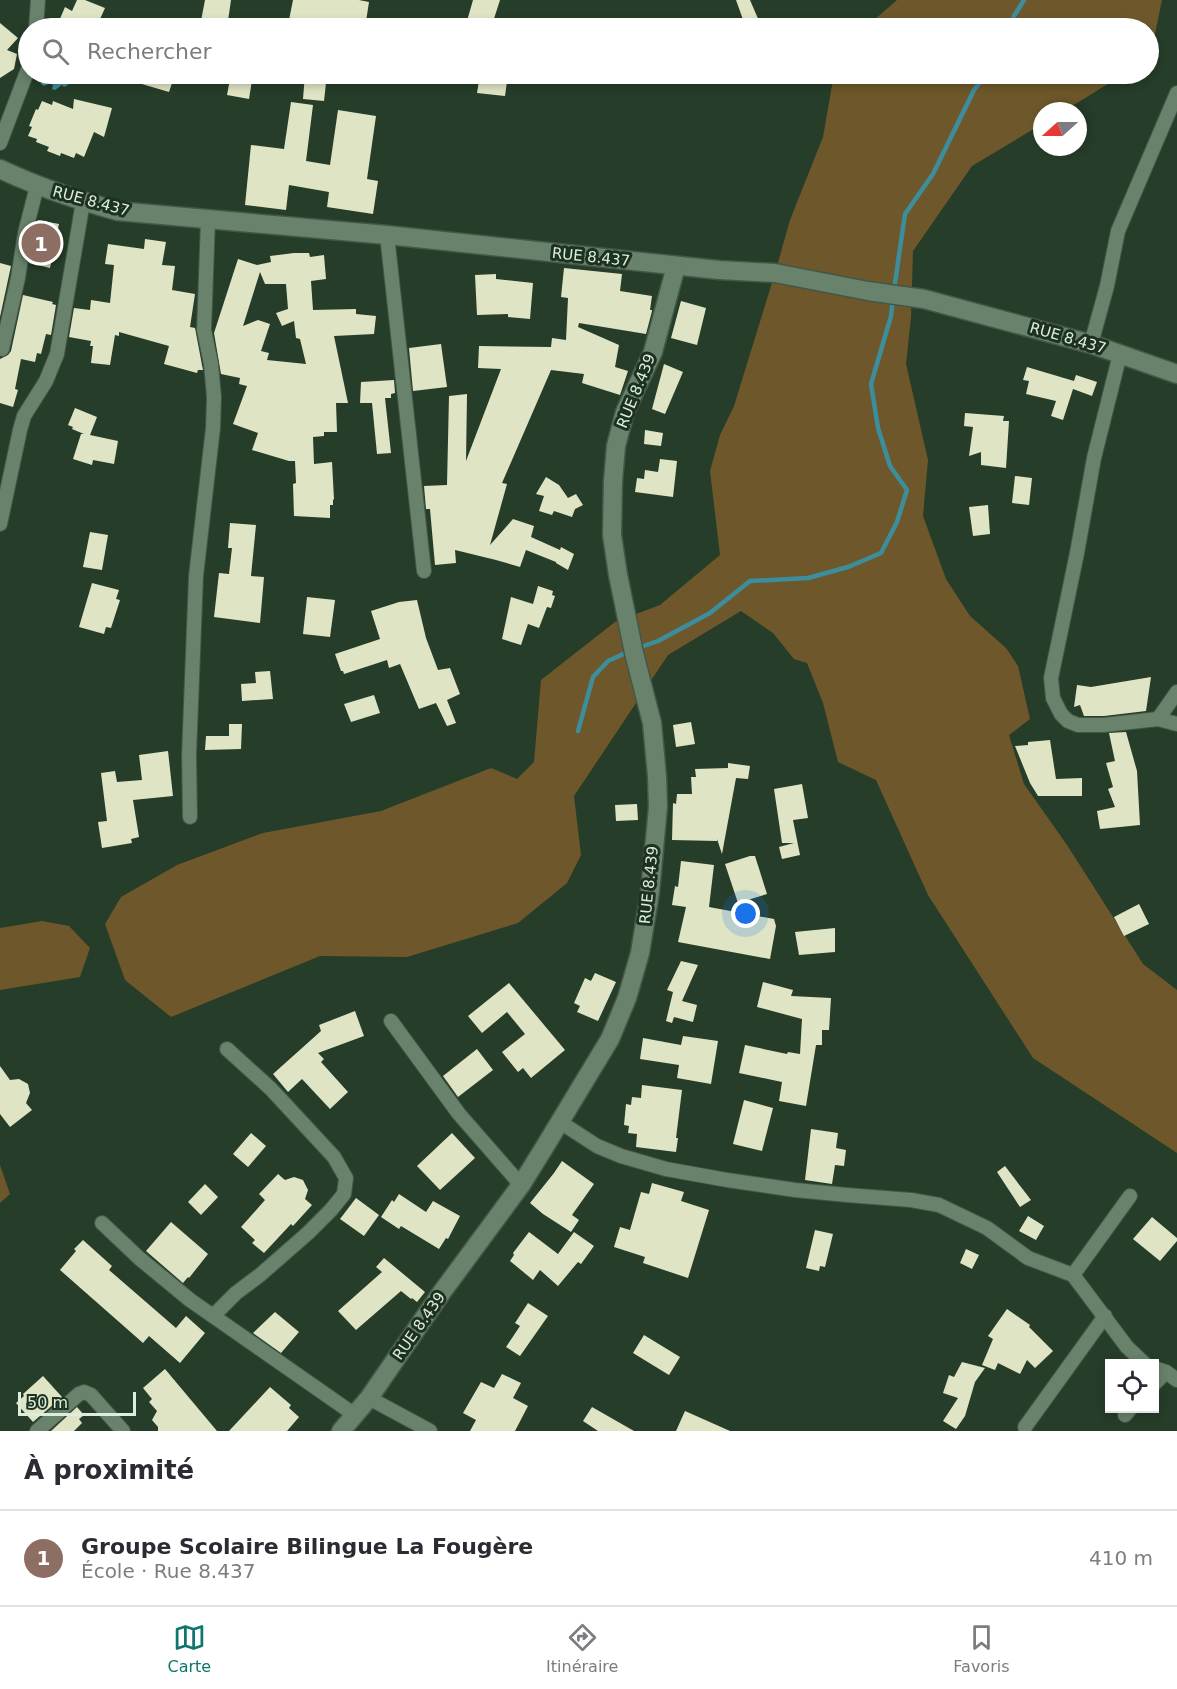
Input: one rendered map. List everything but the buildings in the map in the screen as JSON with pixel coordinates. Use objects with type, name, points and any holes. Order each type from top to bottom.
[{"type":"street","points":[[37,18],[38,0]]},
{"type":"street","points":[[0,143],[22,84]]},
{"type":"street","points":[[1091,344],[1107,286],[1118,231],[1177,93]]},
{"type":"street","name":"RUE 8.437","points":[[0,169],[38,186],[117,211],[676,266],[775,273],[924,299],[1091,344],[1177,374]]},
{"type":"street","points":[[2,349],[18,278],[25,233],[38,186]]},
{"type":"street","points":[[0,524],[24,416],[46,381],[57,354],[83,202]]},
{"type":"street","points":[[190,817],[189,756],[196,576],[213,428],[214,397],[211,364],[204,330],[208,220]]},
{"type":"street","points":[[387,236],[424,571]]},
{"type":"street","name":"RUE 8.439","points":[[341,1431],[369,1398],[442,1292],[521,1185],[610,1039],[627,998],[640,953],[650,892],[658,807],[657,776],[652,723],[634,653],[612,536],[616,446],[625,412],[653,352],[676,266]]},
{"type":"street","points":[[1119,354],[1094,458],[1051,678],[1053,698],[1061,714],[1068,721],[1078,725],[1104,725],[1158,719],[1177,724]]},
{"type":"street","points":[[1158,719],[1177,692]]},
{"type":"street","points":[[391,1021],[459,1114],[521,1185]]},
{"type":"street","points":[[213,1316],[331,1210],[344,1194],[346,1178],[334,1157],[271,1089],[226,1049]]},
{"type":"street","points":[[560,1122],[597,1146],[621,1156],[666,1169],[795,1190],[911,1200],[939,1205],[987,1228],[1028,1258],[1073,1275],[1127,1347],[1140,1359]]},
{"type":"street","points":[[1073,1275],[1130,1196]]},
{"type":"street","points":[[102,1223],[190,1300],[355,1415]]},
{"type":"street","points":[[1025,1427],[1105,1316]]},
{"type":"street","points":[[37,1431],[78,1394],[84,1392],[91,1395],[123,1431]]},
{"type":"street","points":[[369,1398],[430,1431]]},
{"type":"shaded area","points":[[897,0],[1162,0],[1158,18],[876,18]]},
{"type":"shaded area","points":[[832,84],[1108,84],[1079,102],[1033,102],[1033,129],[972,166],[913,251],[911,317],[906,364],[928,460],[923,516],[946,579],[970,616],[1006,648],[1018,666],[1030,719],[1009,735],[1024,784],[1067,845],[1143,964],[1177,990],[1177,1153],[1033,1058],[928,895],[876,780],[838,762],[823,703],[807,663],[794,659],[773,633],[741,611],[668,655],[574,796],[581,855],[567,883],[518,923],[407,957],[320,956],[171,1017],[125,980],[105,924],[121,897],[177,865],[263,833],[381,811],[491,768],[517,779],[534,762],[541,680],[615,622],[660,605],[720,555],[710,471],[720,435],[734,406],[790,220],[823,137]]},
{"type":"shaded area","points":[[42,921],[69,926],[90,948],[80,977],[0,990],[0,928]]},
{"type":"shaded area","points":[[0,1165],[10,1194],[0,1203]]},
{"type":"water","points":[[52,84],[68,84],[55,90],[52,89]]},
{"type":"waterway","points":[[1013,18],[1024,0]]},
{"type":"waterway","points":[[894,290],[905,214],[933,174],[978,84]]},
{"type":"waterway","points":[[638,648],[658,641],[710,613],[750,581],[808,578],[848,567],[881,553],[897,522],[907,490],[890,466],[878,428],[871,384],[891,316],[893,298]]},
{"type":"waterway","points":[[578,731],[593,677],[608,661],[630,651]]},
{"type":"place","name":"Groupe Scolaire Bilingue La Fougère","points":[[41,243]]}]
